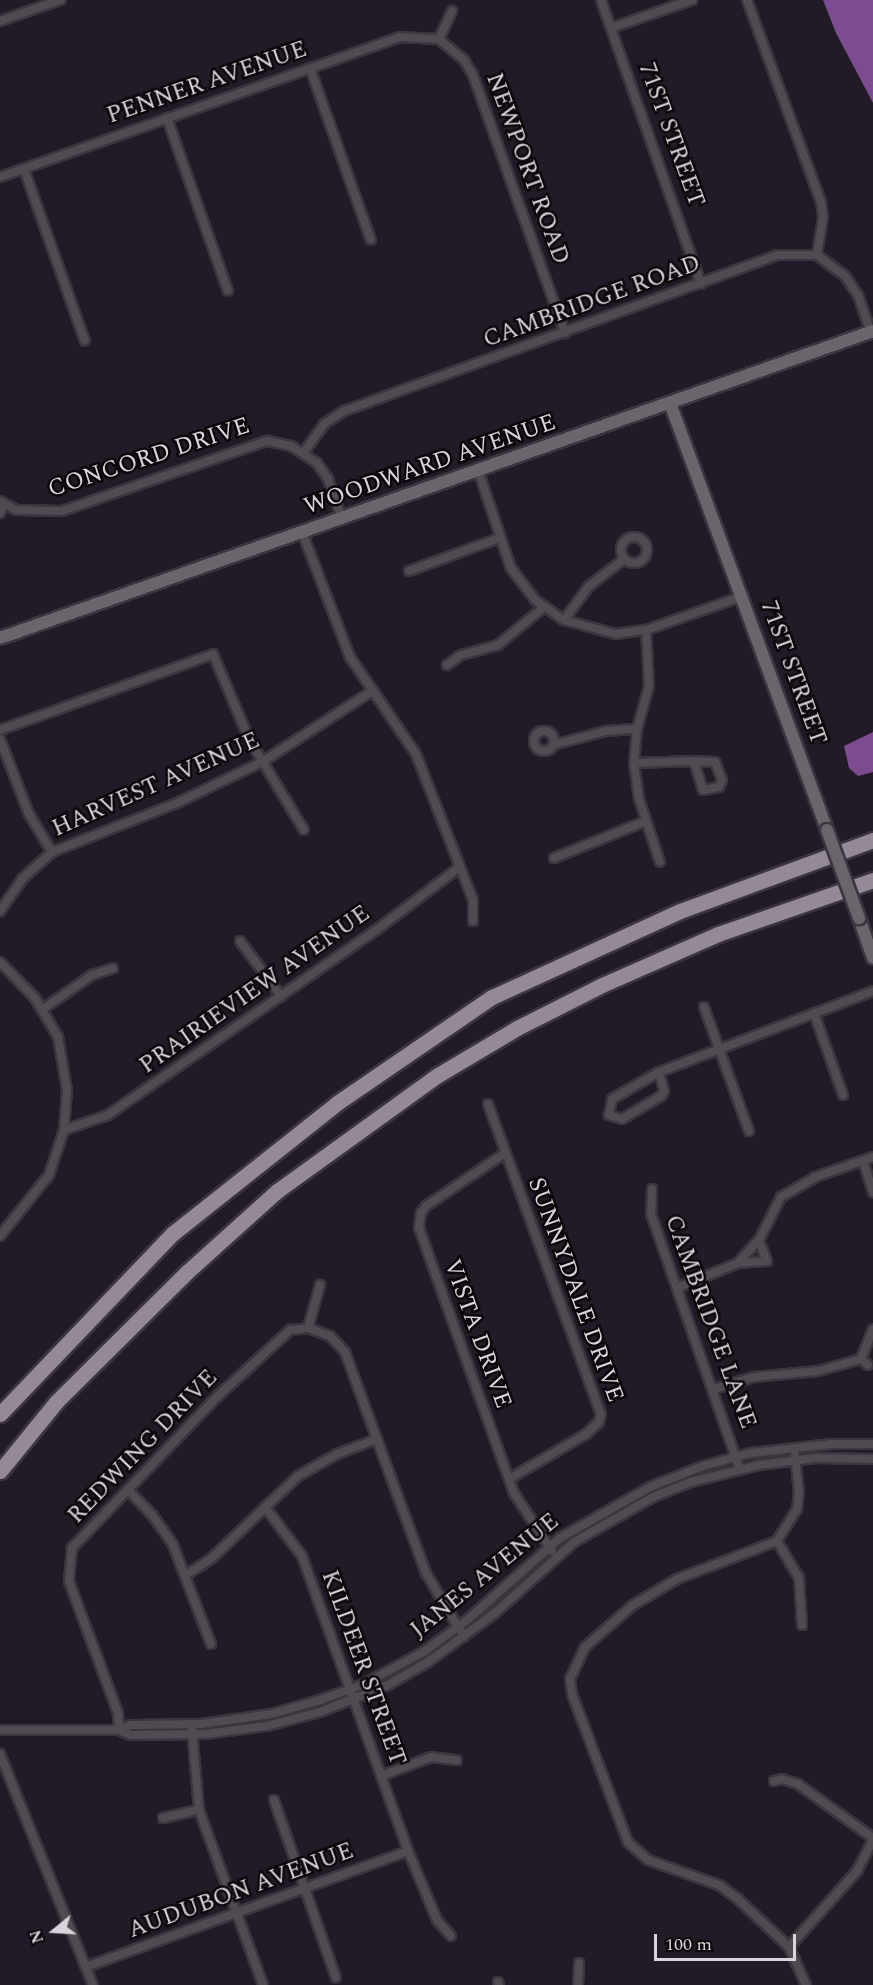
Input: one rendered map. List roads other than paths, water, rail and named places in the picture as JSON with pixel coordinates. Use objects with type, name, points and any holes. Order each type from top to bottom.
[{"type":"highway","points":[[851,848],[873,834]]},
{"type":"highway","points":[[0,1414],[172,1234],[337,1103],[492,997],[680,911],[873,840]]},
{"type":"highway","points":[[0,1471],[56,1402],[187,1272],[277,1191],[438,1075],[517,1028],[602,985],[718,934],[873,880]]},
{"type":"main road","name":"WOODWARD AVENUE","points":[[0,638],[872,332]]},
{"type":"main road","name":"71ST STREET","points":[[670,403],[743,596],[873,958]]},
{"type":"street","points":[[0,21],[60,0]]},
{"type":"street","name":"71ST STREET","points":[[601,0],[701,284]]},
{"type":"street","points":[[611,28],[692,0]]},
{"type":"street","points":[[747,0],[821,202],[823,217],[817,255],[852,285],[872,332]]},
{"type":"street","points":[[439,39],[452,11]]},
{"type":"street","name":"PENNER AVENUE","points":[[0,177],[399,37],[429,37]]},
{"type":"street","name":"NEWPORT ROAD","points":[[429,37],[439,39],[464,60],[473,75],[565,333]]},
{"type":"street","points":[[310,68],[371,240]]},
{"type":"street","points":[[167,118],[228,291]]},
{"type":"street","points":[[24,169],[85,341]]},
{"type":"street","name":"CAMBRIDGE ROAD","points":[[304,452],[324,424],[344,411],[777,255],[817,255]]},
{"type":"street","name":"CONCORD DRIVE","points":[[1,506],[38,513],[62,511],[258,442],[279,443],[304,452]]},
{"type":"street","points":[[304,452],[328,479],[342,518]]},
{"type":"street","points":[[478,470],[499,538],[517,578],[544,607],[564,620],[616,634],[646,630],[743,596]]},
{"type":"street","points":[[302,532],[345,646],[372,692],[416,754],[473,900],[473,921]]},
{"type":"street","points":[[409,571],[499,538]]},
{"type":"street","points":[[564,620],[589,586],[624,559]]},
{"type":"street","points":[[447,665],[461,655],[498,645],[544,607]]},
{"type":"street","points":[[646,630],[649,686],[637,729],[634,763],[646,821],[660,862]]},
{"type":"street","points":[[0,730],[213,654],[262,762],[304,830]]},
{"type":"street","name":"HARVEST AVENUE","points":[[0,911],[22,879],[52,852],[177,803],[262,762],[372,692]]},
{"type":"street","points":[[553,745],[606,731],[637,729]]},
{"type":"street","points":[[0,739],[29,814],[52,852]]},
{"type":"street","points":[[634,763],[694,761]]},
{"type":"street","points":[[554,858],[646,821]]},
{"type":"street","name":"PRAIRIEVIEW AVENUE","points":[[64,1130],[108,1115],[281,996],[460,867]]},
{"type":"street","points":[[240,941],[281,996]]},
{"type":"street","points":[[0,962],[23,982],[43,1009],[58,1037],[65,1063],[64,1130],[49,1175],[0,1236]]},
{"type":"street","points":[[43,1009],[92,975],[113,968]]},
{"type":"street","points":[[659,1072],[663,1091],[661,1096],[622,1119],[609,1115],[612,1099],[659,1072],[719,1047],[873,991]]},
{"type":"street","points":[[704,1007],[749,1131]]},
{"type":"street","points":[[814,1013],[843,1095]]},
{"type":"street","name":"SUNNYDALE DRIVE","points":[[488,1104],[601,1414],[600,1422],[586,1434],[509,1479]]},
{"type":"street","name":"VISTA DRIVE","points":[[505,1153],[426,1206],[421,1213],[419,1228],[509,1479],[556,1556]]},
{"type":"street","points":[[738,1263],[759,1240],[775,1206],[789,1191],[873,1157]]},
{"type":"street","points":[[863,1161],[873,1192]]},
{"type":"street","name":"CAMBRIDGE LANE","points":[[652,1189],[651,1212],[740,1468]]},
{"type":"street","points":[[677,1288],[738,1263],[766,1261],[759,1240]]},
{"type":"street","points":[[320,1286],[308,1328],[330,1336],[345,1352],[426,1573],[464,1637]]},
{"type":"street","name":"REDWING DRIVE","points":[[119,1730],[118,1713],[68,1570],[72,1548],[283,1334],[308,1328]]},
{"type":"street","points":[[714,1389],[754,1377],[818,1371],[864,1362],[873,1329]]},
{"type":"street","points":[[186,1575],[212,1558],[265,1506],[309,1468],[376,1439]]},
{"type":"street","name":"JANES AVENUE","points":[[0,1730],[119,1730],[131,1725],[192,1725],[271,1714],[349,1690],[405,1663],[457,1628],[549,1547],[631,1496],[687,1472],[737,1457],[794,1448],[873,1444]]},
{"type":"street","points":[[794,1448],[797,1509],[777,1541],[677,1580],[633,1605],[585,1647],[570,1678],[572,1694],[628,1842],[648,1860],[721,1886],[789,1947],[806,1985]]},
{"type":"street","name":"JANES AVENUE","points":[[119,1730],[131,1735],[192,1736],[267,1726],[353,1700],[405,1676],[464,1637],[556,1556],[631,1507],[691,1482],[740,1468],[796,1460],[873,1459]]},
{"type":"street","points":[[128,1490],[163,1528],[186,1575],[211,1644]]},
{"type":"street","name":"KILDEER STREET","points":[[265,1506],[302,1556],[408,1851],[437,1920],[451,1936]]},
{"type":"street","points":[[777,1541],[799,1578],[802,1625]]},
{"type":"street","points":[[192,1725],[199,1810],[263,1985]]},
{"type":"street","points":[[0,1754],[93,1985]]},
{"type":"street","points":[[381,1776],[431,1757],[457,1760]]},
{"type":"street","points":[[774,1781],[782,1779],[798,1784],[873,1839],[856,1871],[789,1947]]},
{"type":"street","points":[[274,1800],[303,1889],[336,1978]]},
{"type":"street","points":[[163,1818],[199,1810]]},
{"type":"street","name":"AUDUBON AVENUE","points":[[86,1967],[408,1851]]},
{"type":"street","points":[[578,1985],[579,1963]]}]
